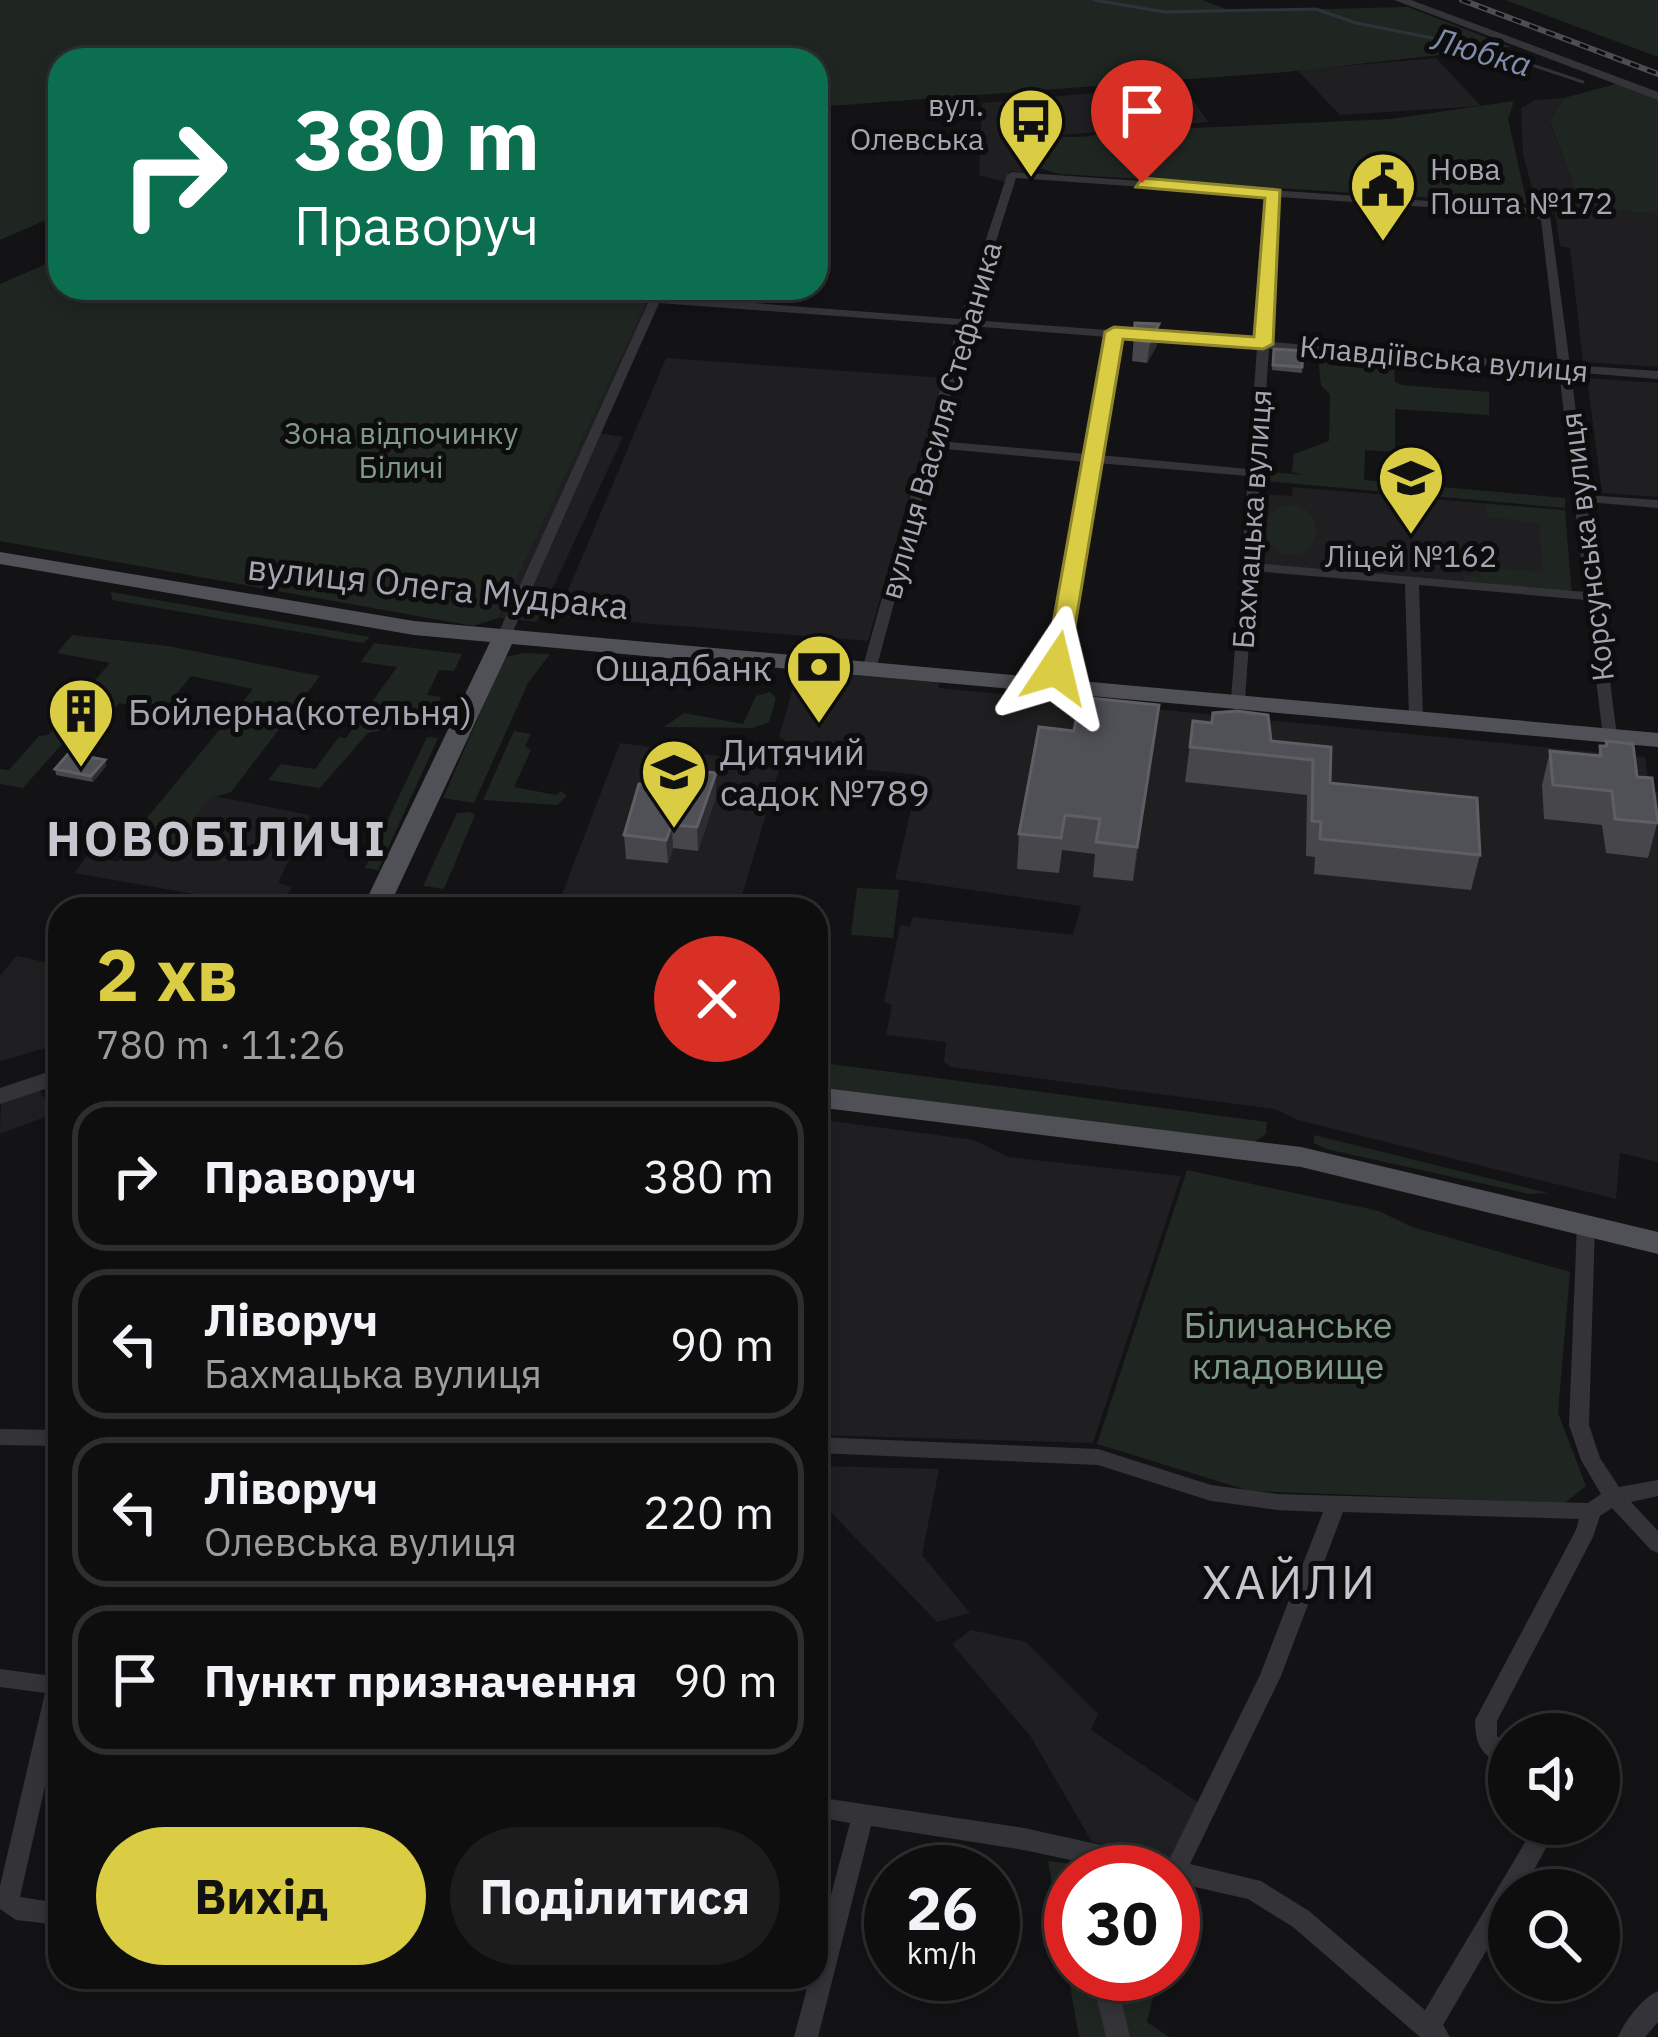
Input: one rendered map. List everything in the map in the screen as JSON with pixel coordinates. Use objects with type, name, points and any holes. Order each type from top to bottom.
[{"type":"main road","name":"вулиця Олега Мудрака","points":[[0,558],[290,610],[504,636],[1658,740]]},
{"type":"main road","points":[[380,897],[504,636]]},
{"type":"main road","points":[[828,1098],[1301,1157],[1658,1243]]},
{"type":"street","points":[[1400,0],[1658,95]]},
{"type":"street","name":"вулиця Василя Стефаника","points":[[870,666],[964,322],[1012,175],[1274,194]]},
{"type":"street","name":"Корсунська вулиця","points":[[1274,194],[1545,215],[1610,736]]},
{"type":"street","name":"Бахмацька вулиця","points":[[1238,700],[1274,194]]},
{"type":"street","points":[[504,636],[654,300]]},
{"type":"street","name":"Клавдіївська вулиця","points":[[731,300],[1658,376]]},
{"type":"street","points":[[1053,683],[1114,332]]},
{"type":"street","points":[[932,443],[1254,473]]},
{"type":"street","points":[[1582,498],[1658,504]]},
{"type":"street","points":[[1247,566],[1590,596]]},
{"type":"street","points":[[1412,580],[1416,717]]},
{"type":"street","points":[[0,1096],[48,1080]]},
{"type":"street","points":[[1586,1224],[1579,1425],[1587,1458],[1612,1497],[1658,1544]]},
{"type":"street","points":[[0,1438],[48,1438]]},
{"type":"street","points":[[828,1446],[1099,1457],[1211,1493],[1335,1506],[1591,1510],[1612,1497],[1658,1488]]},
{"type":"street","points":[[1188,1845],[1270,1676],[1335,1506]]},
{"type":"street","points":[[1490,1713],[1586,1531],[1591,1510]]},
{"type":"street","points":[[0,1678],[48,1685]]},
{"type":"street","points":[[48,1729],[8,1900],[16,1909],[48,1913]]},
{"type":"street","points":[[828,1809],[1044,1854]]},
{"type":"street","points":[[828,1951],[863,1815]]},
{"type":"street","points":[[1200,1875],[1252,1889],[1301,1919],[1433,2032],[1488,1929]]},
{"type":"street","points":[[806,2037],[818,1989]]},
{"type":"street","points":[[1109,2001],[1118,2037]]},
{"type":"street","points":[[1630,2037],[1658,2003]]},
{"type":"shaded area","points":[[1436,58],[1481,106],[1340,115],[1297,70]]},
{"type":"shaded area","points":[[1126,90],[1133,100],[1191,97],[1208,122],[1041,137],[1023,172],[1010,171],[1005,182],[979,175],[982,103]]},
{"type":"shaded area","points":[[1564,98],[1550,123],[1582,208],[1658,214],[1658,367],[1583,362],[1570,248],[1560,246],[1555,213],[1538,211],[1523,154],[1521,108],[1535,100]]},
{"type":"shaded area","points":[[640,303],[659,305],[599,433],[623,437],[537,622],[491,617]]},
{"type":"shaded area","points":[[666,358],[943,378],[868,641],[565,617],[561,607]]},
{"type":"shaded area","points":[[1587,378],[1658,383],[1658,497],[1602,493]]},
{"type":"shaded area","name":"Ліцей №162","points":[[1293,487],[1565,510],[1572,593],[1254,564],[1258,494],[1292,496]]},
{"type":"shaded area","points":[[799,667],[939,680],[939,688],[1645,757],[1649,791],[1658,792],[1658,1162],[1620,1153],[1616,1199],[1298,1120],[1274,1109],[951,1067],[944,1062],[946,1042],[886,1035],[892,1005],[884,1002],[900,925],[910,927],[913,917],[1073,935],[1081,906],[895,879],[919,775],[824,765],[779,737]]},
{"type":"shaded area","name":"Дитячий садок №789","points":[[620,743],[781,764],[742,897],[561,897]]},
{"type":"shaded area","points":[[209,795],[310,815],[278,883],[292,887],[286,897],[210,897],[74,873],[88,855],[118,862],[133,845]]},
{"type":"shaded area","points":[[16,956],[48,963],[48,1047],[0,1061],[0,976]]},
{"type":"shaded area","points":[[38,1087],[48,1116],[0,1134],[1,1101]]},
{"type":"shaded area","points":[[828,1121],[974,1140],[1008,1157],[1181,1176],[1093,1443],[828,1435]]},
{"type":"shaded area","points":[[828,1466],[939,1469],[922,1555],[970,1613],[937,1622],[828,1509]]},
{"type":"shaded area","points":[[971,1630],[1026,1642],[1098,1714],[1091,1730],[1199,1803],[1177,1845],[1092,1842],[1031,1737],[952,1644]]},
{"type":"green space","points":[[0,0],[1202,0],[1232,11],[1408,7],[1511,47],[1286,72],[828,106],[828,48],[48,48],[48,219],[0,240]]},
{"type":"green space","points":[[1505,0],[1658,0],[1658,57]]},
{"type":"green space","points":[[1619,83],[1658,98],[1658,214],[1582,208],[1550,122],[1564,98]]},
{"type":"green space","points":[[1514,101],[1508,119],[1527,204],[1060,174],[1035,167],[1040,146],[1028,143],[1104,132],[1391,119]]},
{"type":"green space","name":"Зона відпочинку Біличі","points":[[48,263],[48,300],[647,300],[498,618],[473,626],[0,541],[0,284]]},
{"type":"green space","points":[[1318,356],[1328,357],[1329,365],[1362,368],[1363,360],[1394,366],[1395,382],[1402,385],[1489,392],[1489,415],[1395,409],[1395,452],[1365,450],[1364,480],[1565,498],[1565,508],[1254,480],[1255,471],[1304,475],[1292,472],[1294,454],[1329,441],[1330,394],[1321,386]]},
{"type":"green space","points":[[1486,504],[1565,511],[1571,592],[1464,582],[1464,575],[1480,577],[1481,567],[1543,572],[1539,523],[1487,517]]},
{"type":"green space","points":[[1291,505],[1309,512],[1316,530],[1309,548],[1291,555],[1273,548],[1266,530],[1273,512]]},
{"type":"green space","points":[[111,592],[370,637],[363,643],[112,600]]},
{"type":"green space","points":[[72,635],[168,646],[320,676],[231,792],[210,798],[169,851],[123,847],[253,689],[191,676],[163,711],[119,703],[103,722],[80,724],[23,788],[0,784],[0,769],[9,770],[39,736],[48,735],[110,663],[57,653]]},
{"type":"green space","points":[[374,643],[462,654],[454,671],[439,670],[427,695],[441,697],[429,721],[404,717],[392,722],[393,728],[368,733],[320,788],[268,780],[281,764],[315,769],[339,737],[346,738],[397,667],[361,662]]},
{"type":"green space","points":[[550,654],[528,683],[474,803],[443,798],[505,657]]},
{"type":"green space","points":[[770,692],[776,698],[769,722],[753,728],[664,727],[684,713],[743,724],[756,696]]},
{"type":"green space","points":[[514,731],[531,734],[525,746],[531,750],[514,787],[556,795],[561,791],[567,796],[557,805],[483,800]]},
{"type":"green space","points":[[427,737],[438,738],[378,870],[365,868]]},
{"type":"green space","points":[[457,813],[475,815],[444,889],[423,886]]},
{"type":"green space","points":[[857,888],[899,890],[893,938],[851,935]]},
{"type":"green space","points":[[828,1064],[1267,1122],[1266,1134],[1254,1142],[828,1090]]},
{"type":"green space","points":[[1314,1135],[1548,1193],[1529,1194],[1326,1149],[1314,1143]]},
{"type":"green space","name":"Біличанське кладовище","points":[[1187,1170],[1379,1211],[1412,1227],[1570,1272],[1558,1413],[1586,1486],[1565,1503],[1250,1491],[1097,1444]]},
{"type":"green space","points":[[1073,2001],[1152,2001],[1147,2022],[1169,2037],[1079,2037]]},
{"type":"building","points":[[1135,323],[1159,324],[1150,342],[1134,340]]},
{"type":"building","points":[[1274,349],[1303,351],[1302,367],[1273,365]]},
{"type":"building","points":[[1080,697],[1159,705],[1137,847],[1096,842],[1100,819],[1065,815],[1061,838],[1019,834],[1039,727],[1074,731]]},
{"type":"building","points":[[1213,713],[1268,715],[1271,741],[1331,747],[1330,783],[1477,798],[1480,855],[1320,839],[1321,822],[1312,821],[1313,760],[1190,747],[1193,721],[1212,723]]},
{"type":"building","points":[[1606,741],[1633,744],[1637,777],[1652,778],[1658,823],[1615,819],[1612,791],[1553,785],[1550,751],[1601,756],[1600,746],[1607,746]]},
{"type":"building","points":[[658,751],[697,755],[692,770],[716,773],[697,827],[672,825],[666,840],[624,835],[639,784],[645,785]]},
{"type":"building","points":[[69,753],[105,760],[91,776],[55,769]]},
{"type":"waterway","name":"Любка","points":[[1094,0],[1165,12],[1316,9],[1356,23],[1478,47],[1583,82]]},
{"type":"railway","points":[[1462,0],[1658,74]]},
{"type":"place","name":"вул. Олевська","points":[[1031,180]]},
{"type":"place","name":"Нова Пошта №172","points":[[1383,244]]},
{"type":"place","name":"Ліцей №162","points":[[1411,537]]},
{"type":"place","name":"Ощадбанк","points":[[819,726]]},
{"type":"place","name":"Бойлерна(котельня)","points":[[81,770]]},
{"type":"place","name":"Дитячий садок №789","points":[[674,831]]},
{"type":"district","name":"НОВОБІЛИЧІ","points":[[217,838]]},
{"type":"district","name":"ХАЙЛИ","points":[[1290,1581]]},
{"type":"route","points":[[1056,668],[1114,332],[1263,344],[1274,194],[1142,183]]}]
